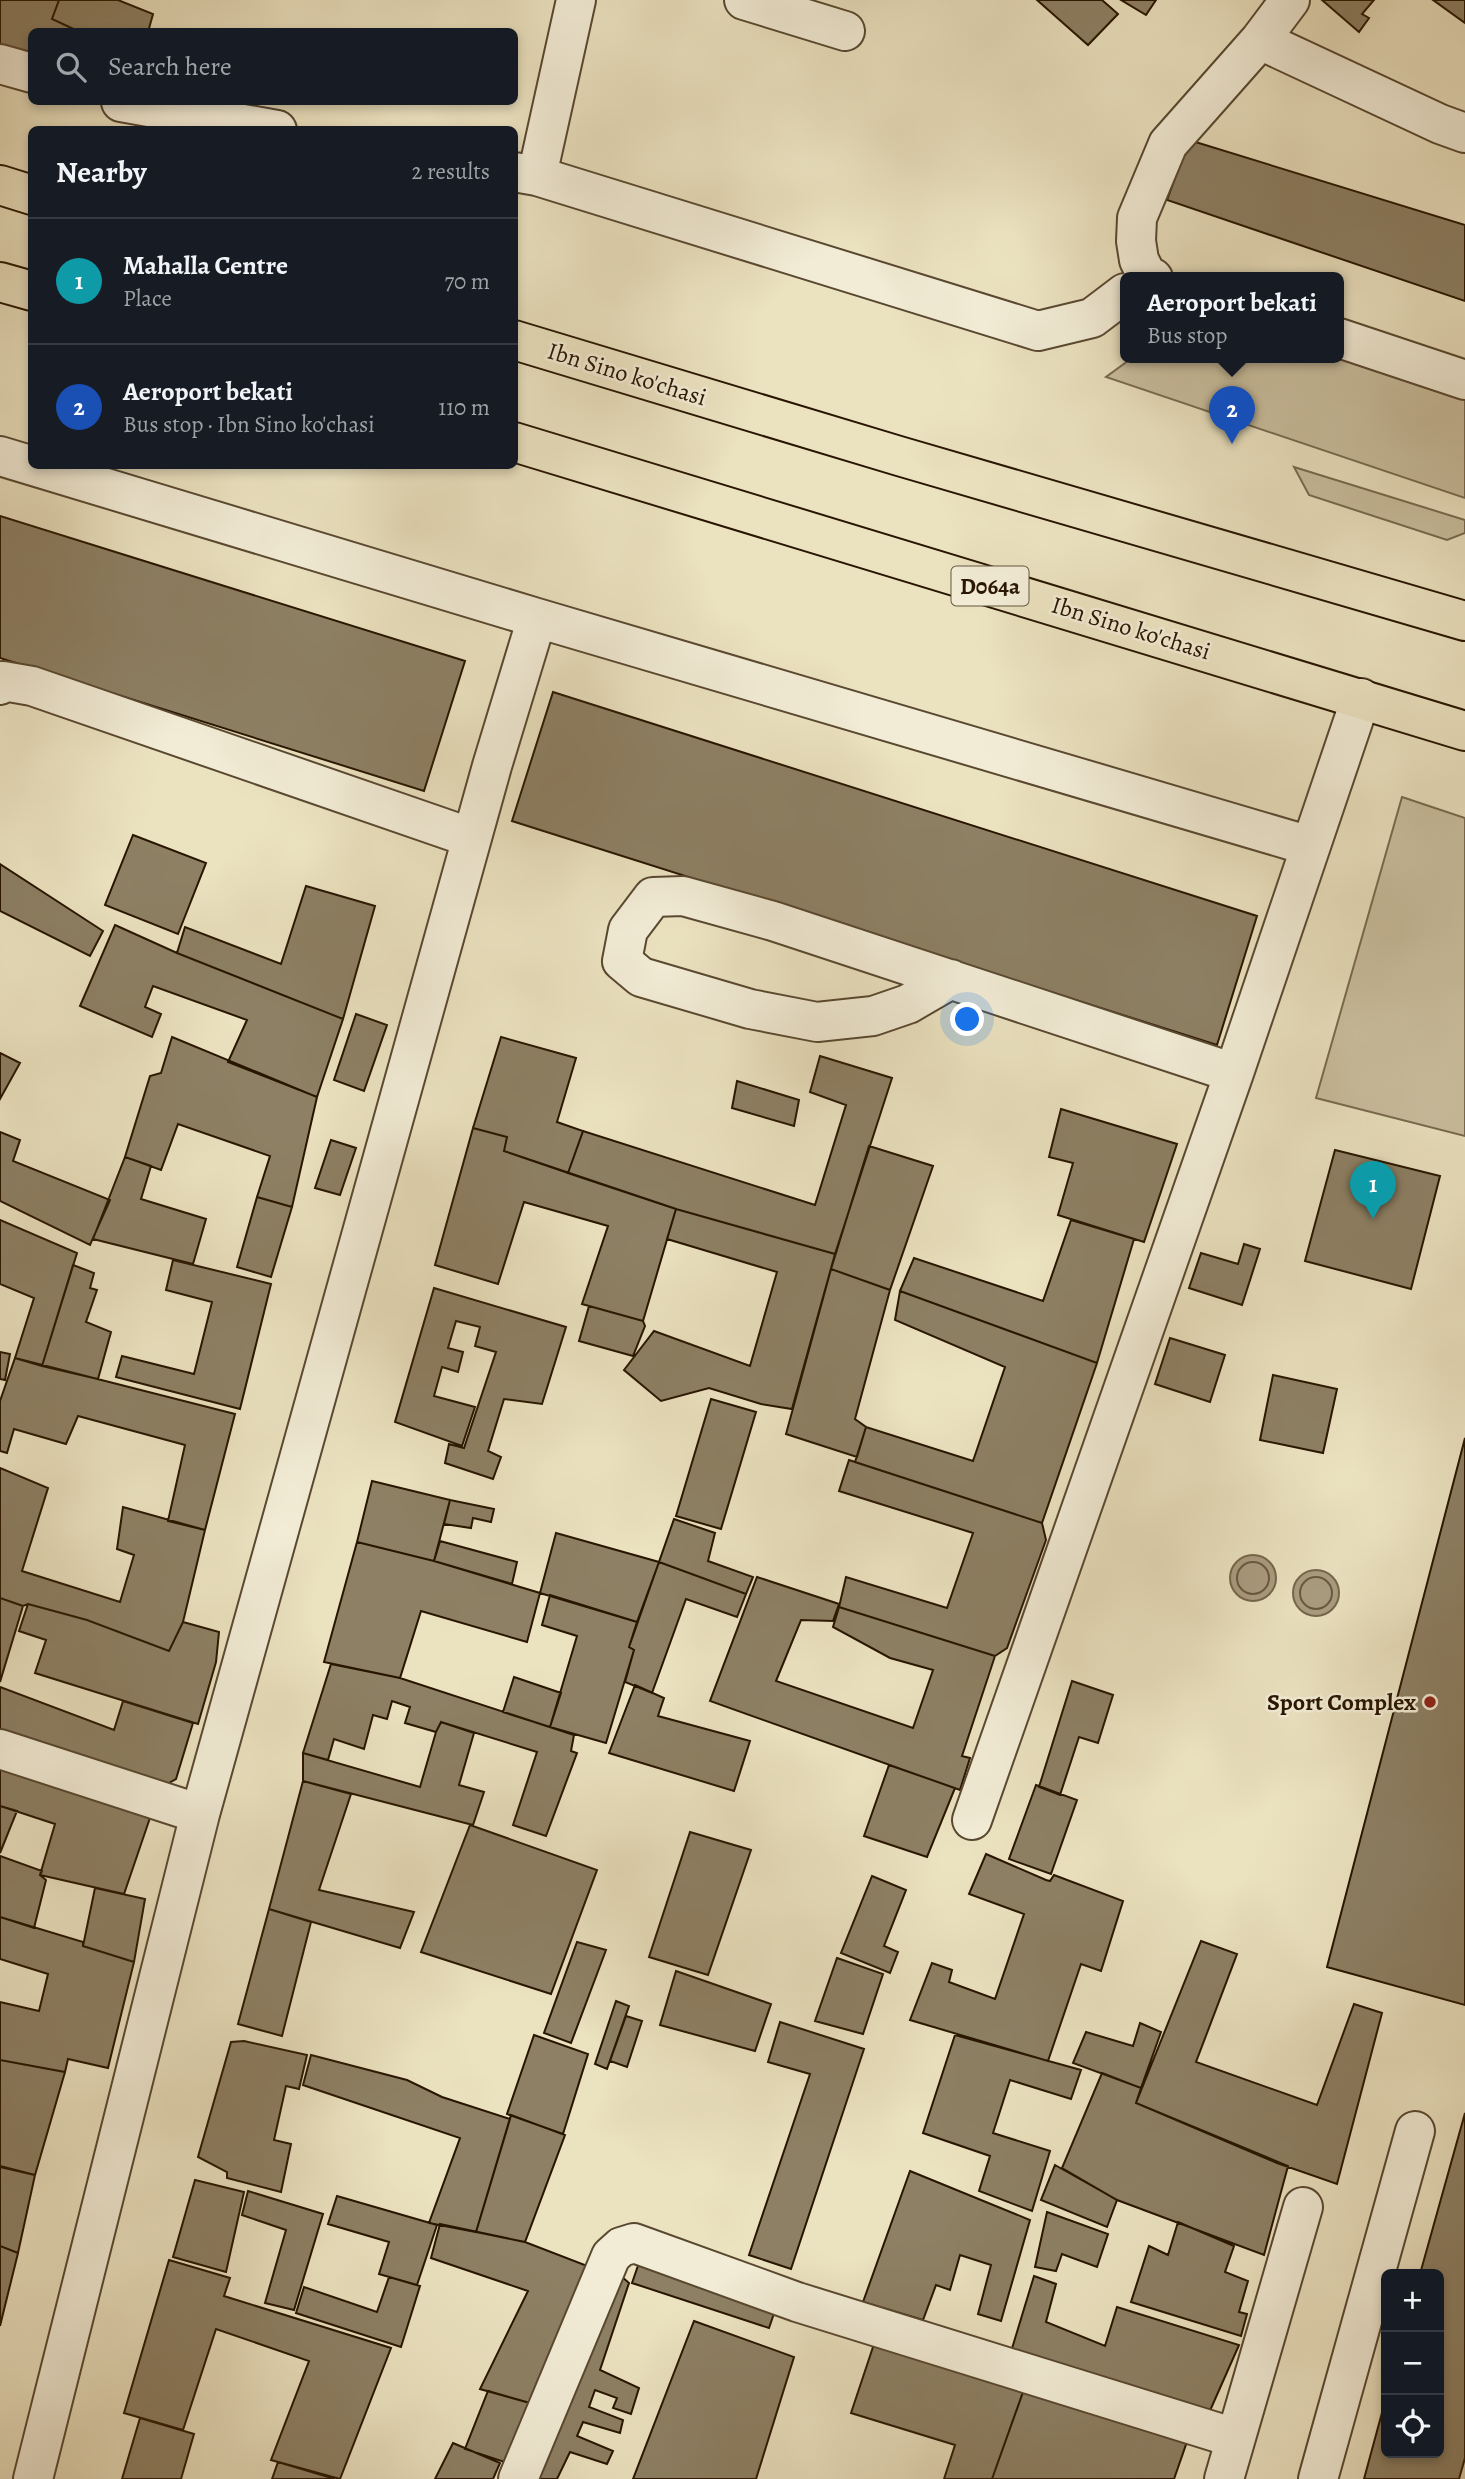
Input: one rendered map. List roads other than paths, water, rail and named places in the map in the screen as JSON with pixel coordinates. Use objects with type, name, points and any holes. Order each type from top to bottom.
[{"type":"main road","points":[[0,185],[28,194]]},
{"type":"main road","points":[[0,282],[28,291]]},
{"type":"main road","name":"Ibn Sino ko'chasi","points":[[518,341],[1465,621]]},
{"type":"main road","name":"Ibn Sino ko'chasi","points":[[518,443],[1465,731]]},
{"type":"street","points":[[576,0],[526,174],[1038,331],[1092,318],[1120,298]]},
{"type":"street","points":[[744,0],[845,31]]},
{"type":"street","points":[[1141,272],[1137,218],[1168,144],[1260,40],[1290,0]]},
{"type":"street","points":[[1260,40],[1440,124],[1465,132]]},
{"type":"street","points":[[0,64],[28,72]]},
{"type":"street","points":[[138,105],[255,126]]},
{"type":"street","points":[[1344,340],[1465,380]]},
{"type":"street","points":[[0,456],[28,464]]},
{"type":"street","points":[[43,469],[1310,846]]},
{"type":"street","points":[[33,2479],[200,1814],[472,838],[537,618]]},
{"type":"street","points":[[0,685],[3,681],[32,686],[472,838]]},
{"type":"street","points":[[972,1820],[1234,1073],[1361,698]]},
{"type":"street","points":[[951,979],[908,1004],[873,1016],[817,1022],[750,1010],[641,977],[622,961],[628,930],[653,897],[683,896],[773,921],[951,979],[1234,1073]]},
{"type":"street","points":[[0,1749],[200,1814]]},
{"type":"street","points":[[1318,2479],[1415,2131]]},
{"type":"street","points":[[1224,2479],[1303,2207]]},
{"type":"street","points":[[518,2479],[611,2256],[621,2247],[635,2243],[797,2302],[1235,2438]]},
{"type":"water","points":[[1253,1555],[1270,1561],[1276,1578],[1270,1595],[1253,1601],[1236,1595],[1230,1578],[1236,1561]]},
{"type":"water","points":[[1316,1570],[1332,1577],[1339,1593],[1332,1609],[1316,1616],[1300,1609],[1293,1593],[1300,1577]]},
{"type":"place","name":"Aeroport bekati","points":[[1232,444]]},
{"type":"place","name":"Mahalla Centre","points":[[1373,1219]]},
{"type":"place","name":"Sport Complex","points":[[1430,1702]]}]
